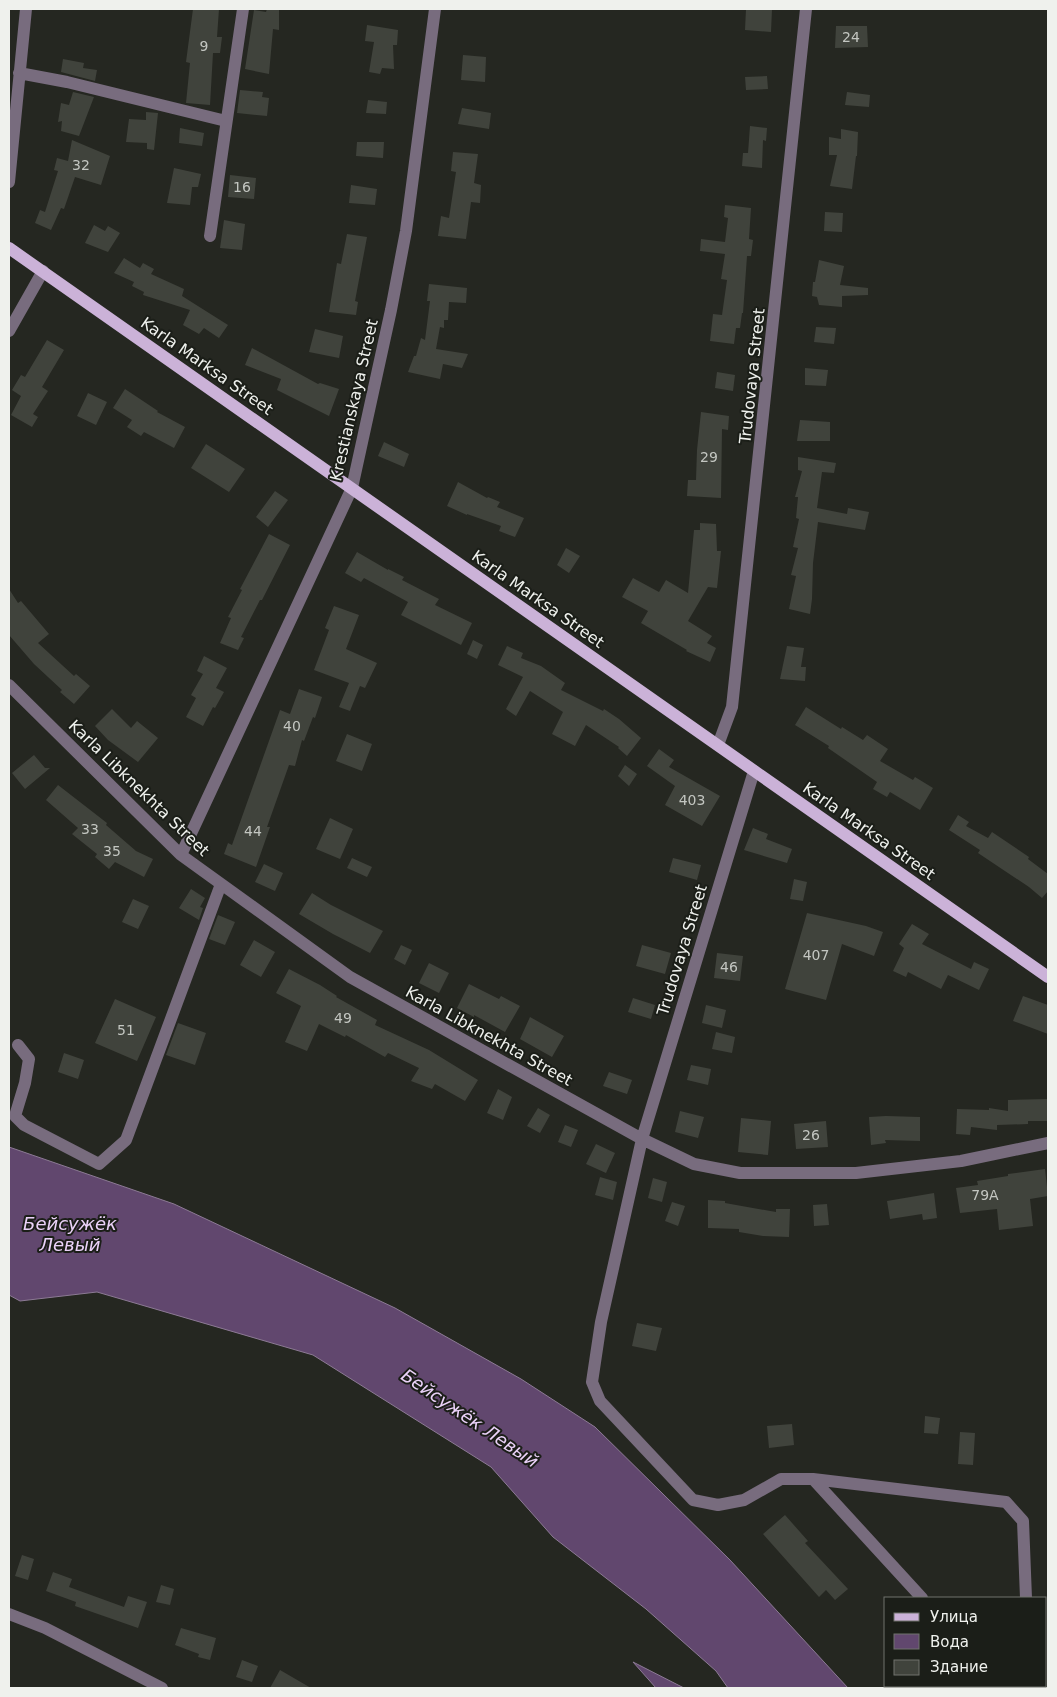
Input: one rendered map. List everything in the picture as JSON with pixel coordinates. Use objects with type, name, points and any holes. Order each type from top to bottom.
[{"type":"main road","name":"Karla Marksa Street","points":[[9,248],[1048,976]]},
{"type":"street","points":[[9,182],[26,9]]},
{"type":"street","points":[[210,236],[243,9]]},
{"type":"street","name":"Krestianskaya Street","points":[[181,856],[352,488],[391,310],[406,231],[435,9]]},
{"type":"street","name":"Trudovaya Street","points":[[718,745],[732,707],[806,9]]},
{"type":"street","points":[[20,73],[67,82],[226,121]]},
{"type":"street","points":[[9,331],[43,271]]},
{"type":"street","name":"Karla Libknekhta Street","points":[[9,685],[181,856],[350,977],[642,1140],[694,1164],[740,1174],[856,1173],[961,1161],[1048,1143]]},
{"type":"street","name":"Trudovaya Street","points":[[754,771],[642,1140],[601,1322],[592,1382],[600,1401],[693,1500],[718,1505],[744,1500],[781,1479],[813,1479],[1006,1502],[1023,1521],[1026,1597]]},
{"type":"street","points":[[18,1045],[29,1059],[25,1082],[15,1116],[24,1126],[99,1164],[126,1140],[221,884]]},
{"type":"street","points":[[813,1479],[921,1597]]},
{"type":"street","points":[[9,1614],[45,1628],[162,1688]]},
{"type":"water","name":"Бейсужёк Левый","points":[[9,1147],[174,1204],[395,1308],[521,1379],[595,1427],[730,1560],[848,1688],[728,1688],[716,1671],[646,1609],[553,1537],[491,1467],[313,1355],[97,1292],[20,1301],[9,1295]]},
{"type":"water","points":[[633,1662],[684,1688],[656,1688]]},
{"type":"building","points":[[193,9],[219,9],[217,37],[222,37],[220,53],[213,53],[210,105],[186,103],[190,63],[186,62]]},
{"type":"building","points":[[267,9],[279,9],[279,30],[273,29],[269,74],[245,69],[254,10],[266,12]]},
{"type":"building","points":[[746,9],[772,9],[771,32],[745,30]]},
{"type":"building","points":[[367,25],[398,30],[397,45],[393,45],[394,69],[382,68],[380,74],[369,72],[374,42],[365,41]]},
{"type":"building","points":[[836,26],[867,26],[868,47],[835,48]]},
{"type":"building","points":[[463,55],[486,57],[485,82],[461,80]]},
{"type":"building","points":[[63,59],[84,63],[83,68],[97,70],[95,81],[61,72]]},
{"type":"building","points":[[767,76],[768,89],[746,90],[745,77]]},
{"type":"building","points":[[240,90],[263,92],[262,97],[269,98],[267,116],[237,113]]},
{"type":"building","points":[[73,92],[94,97],[79,136],[61,131],[62,121],[58,122],[61,103],[69,105]]},
{"type":"building","points":[[847,92],[870,95],[869,107],[845,105]]},
{"type":"building","points":[[368,100],[387,102],[386,114],[366,113]]},
{"type":"building","points":[[462,108],[491,113],[489,129],[458,124]]},
{"type":"building","points":[[146,112],[158,113],[154,150],[147,149],[147,143],[126,142],[129,119],[146,120]]},
{"type":"building","points":[[750,126],[767,128],[766,141],[763,140],[762,168],[742,166],[743,153],[748,153]]},
{"type":"building","points":[[180,128],[204,133],[202,146],[179,143]]},
{"type":"building","points":[[841,129],[858,132],[857,156],[852,189],[830,186],[837,155],[829,155],[829,137],[841,139]]},
{"type":"building","points":[[72,140],[110,156],[101,185],[75,177],[64,209],[61,208],[51,230],[35,223],[40,210],[45,212],[58,171],[54,170],[57,158],[68,161]]},
{"type":"building","points":[[357,142],[384,142],[383,158],[356,156]]},
{"type":"building","points":[[453,152],[478,154],[474,183],[481,185],[480,203],[471,202],[466,239],[438,236],[441,216],[449,218],[456,172],[451,171]]},
{"type":"building","points":[[174,168],[201,174],[198,187],[192,187],[190,205],[167,203]]},
{"type":"building","points":[[230,175],[256,178],[254,199],[228,197]]},
{"type":"building","points":[[351,185],[377,189],[375,205],[349,203]]},
{"type":"building","points":[[725,205],[751,208],[749,239],[753,240],[751,256],[747,256],[743,313],[740,328],[736,328],[734,344],[710,341],[713,314],[722,315],[727,280],[721,279],[725,254],[700,251],[701,239],[725,242],[728,218],[724,217]]},
{"type":"building","points":[[825,212],[843,213],[842,232],[824,231]]},
{"type":"building","points":[[224,220],[245,224],[242,250],[220,248]]},
{"type":"building","points":[[94,225],[105,231],[108,226],[120,233],[108,252],[85,243]]},
{"type":"building","points":[[347,234],[367,237],[355,301],[358,302],[356,315],[329,312],[337,263],[341,264]]},
{"type":"building","points":[[124,258],[140,268],[143,263],[154,269],[151,274],[184,289],[182,296],[228,325],[219,338],[204,328],[199,334],[183,325],[190,310],[143,295],[144,292],[132,286],[134,282],[114,273]]},
{"type":"building","points":[[819,260],[844,266],[840,285],[868,288],[868,295],[842,296],[842,307],[819,305],[817,297],[812,296],[813,282],[815,282]]},
{"type":"building","points":[[429,284],[467,288],[466,303],[449,302],[448,320],[444,320],[444,328],[440,327],[436,349],[468,354],[462,368],[443,364],[440,379],[408,372],[414,356],[416,356],[421,338],[425,340],[430,301],[427,301]]},
{"type":"building","points":[[816,327],[836,328],[834,344],[814,342]]},
{"type":"building","points":[[315,329],[343,336],[339,358],[309,352]]},
{"type":"building","points":[[47,340],[64,350],[42,387],[48,391],[33,414],[38,417],[32,427],[11,415],[21,396],[12,390],[21,375],[25,377]]},
{"type":"building","points":[[252,348],[318,384],[339,389],[329,416],[277,390],[281,379],[245,365]]},
{"type":"building","points":[[805,368],[828,370],[826,386],[805,385]]},
{"type":"building","points":[[717,372],[735,375],[733,391],[715,388]]},
{"type":"building","points":[[125,389],[157,412],[185,427],[174,448],[144,432],[141,436],[127,427],[132,420],[113,408]]},
{"type":"building","points":[[88,393],[107,402],[96,425],[77,416]]},
{"type":"building","points":[[701,412],[729,416],[728,430],[722,429],[721,498],[687,496],[688,480],[696,480]]},
{"type":"building","points":[[800,420],[830,422],[830,441],[797,441]]},
{"type":"building","points":[[384,442],[409,454],[404,467],[378,456]]},
{"type":"building","points":[[206,444],[245,469],[229,492],[191,468]]},
{"type":"building","points":[[798,457],[836,463],[834,473],[822,472],[817,508],[847,514],[848,508],[869,512],[865,530],[818,522],[810,614],[789,609],[796,576],[791,575],[798,548],[793,547],[799,519],[796,518],[798,497],[795,497],[802,471],[798,470]]},
{"type":"building","points":[[458,482],[487,498],[500,502],[497,507],[524,518],[515,537],[499,531],[501,526],[447,506]]},
{"type":"building","points":[[275,491],[288,500],[268,527],[256,517]]},
{"type":"building","points":[[700,523],[716,524],[717,551],[721,551],[717,588],[708,587],[688,621],[712,636],[707,643],[716,648],[710,662],[686,651],[641,623],[648,611],[622,597],[633,578],[659,592],[666,580],[688,593],[694,530],[700,530]]},
{"type":"building","points":[[269,534],[290,545],[241,637],[244,638],[238,650],[220,643],[231,618],[228,617],[242,590],[240,589]]},
{"type":"building","points":[[566,548],[580,556],[569,573],[557,565]]},
{"type":"building","points":[[357,552],[404,577],[402,580],[439,599],[435,605],[472,623],[461,645],[401,615],[408,602],[364,578],[361,582],[345,573]]},
{"type":"building","points":[[9,589],[18,603],[21,601],[49,634],[38,643],[74,676],[76,674],[90,686],[74,704],[60,692],[62,690],[34,664],[9,635]]},
{"type":"building","points":[[334,606],[359,615],[346,649],[377,663],[365,688],[360,686],[350,711],[339,707],[349,683],[314,670],[329,630],[325,628]]},
{"type":"building","points":[[473,640],[483,645],[477,659],[467,654]]},
{"type":"building","points":[[507,646],[523,653],[521,658],[541,666],[565,683],[561,690],[603,711],[604,709],[641,738],[627,756],[619,747],[586,725],[575,746],[552,734],[563,712],[530,691],[516,716],[506,709],[523,677],[498,665]]},
{"type":"building","points":[[787,646],[804,648],[801,667],[806,667],[805,681],[780,679]]},
{"type":"building","points":[[204,656],[227,668],[216,688],[224,692],[203,726],[186,717],[196,698],[191,695],[203,674],[197,671]]},
{"type":"building","points":[[299,689],[322,697],[315,718],[313,717],[304,741],[302,740],[295,766],[289,765],[267,827],[270,827],[256,867],[224,854],[228,843],[232,845],[280,710],[290,714]]},
{"type":"building","points":[[806,707],[841,729],[842,727],[863,740],[867,735],[888,749],[880,761],[913,780],[915,777],[933,788],[920,810],[890,792],[887,797],[873,789],[877,782],[828,748],[829,746],[795,725]]},
{"type":"building","points":[[112,709],[131,728],[137,721],[158,738],[138,762],[108,740],[95,726]]},
{"type":"building","points":[[347,734],[372,744],[362,771],[336,761]]},
{"type":"building","points":[[659,749],[674,760],[669,767],[720,796],[702,826],[665,805],[675,786],[647,766]]},
{"type":"building","points":[[34,755],[45,768],[50,768],[25,789],[12,773]]},
{"type":"building","points":[[625,765],[637,774],[629,786],[618,776]]},
{"type":"building","points":[[58,785],[107,823],[106,825],[136,851],[153,859],[144,877],[115,862],[109,869],[95,857],[97,854],[72,834],[78,828],[46,800]]},
{"type":"building","points":[[958,815],[969,822],[966,826],[988,838],[992,832],[1029,857],[1028,859],[1048,874],[1048,891],[1042,898],[1029,887],[978,853],[980,850],[949,830]]},
{"type":"building","points":[[330,818],[353,829],[340,859],[316,849]]},
{"type":"building","points":[[753,828],[768,834],[766,839],[792,849],[787,863],[744,850]]},
{"type":"building","points":[[352,858],[372,867],[367,877],[347,868]]},
{"type":"building","points":[[673,858],[701,865],[697,880],[669,872]]},
{"type":"building","points":[[264,864],[283,873],[275,891],[255,882]]},
{"type":"building","points":[[794,879],[807,882],[803,901],[790,899]]},
{"type":"building","points":[[191,889],[205,898],[200,907],[203,908],[199,920],[179,908]]},
{"type":"building","points":[[312,893],[331,905],[383,931],[370,953],[299,914]]},
{"type":"building","points":[[133,899],[149,906],[138,929],[122,922]]},
{"type":"building","points":[[807,913],[866,926],[883,932],[874,956],[842,944],[826,1000],[785,989]]},
{"type":"building","points":[[218,915],[235,922],[225,945],[209,939]]},
{"type":"building","points":[[912,924],[929,934],[922,944],[971,969],[974,962],[989,969],[979,990],[948,975],[941,989],[908,972],[906,977],[893,971],[904,948],[899,944]]},
{"type":"building","points":[[254,940],[275,952],[261,977],[240,965]]},
{"type":"building","points":[[401,945],[412,950],[405,965],[394,959]]},
{"type":"building","points":[[642,945],[671,953],[665,974],[636,966]]},
{"type":"building","points":[[717,953],[743,956],[740,981],[714,978]]},
{"type":"building","points":[[429,963],[449,973],[439,993],[419,983]]},
{"type":"building","points":[[289,969],[320,985],[336,997],[377,1020],[375,1025],[429,1050],[478,1080],[465,1101],[435,1084],[432,1089],[411,1081],[419,1068],[388,1053],[385,1057],[346,1035],[345,1037],[319,1024],[307,1051],[285,1042],[301,1006],[276,993]]},
{"type":"building","points":[[469,984],[499,999],[501,996],[520,1006],[505,1032],[457,1008]]},
{"type":"building","points":[[1023,996],[1048,1005],[1048,1034],[1013,1021]]},
{"type":"building","points":[[633,998],[655,1005],[651,1019],[628,1012]]},
{"type":"building","points":[[115,999],[156,1017],[137,1061],[95,1043]]},
{"type":"building","points":[[706,1005],[726,1010],[722,1028],[702,1023]]},
{"type":"building","points":[[530,1017],[564,1036],[552,1057],[520,1039]]},
{"type":"building","points":[[178,1023],[206,1033],[195,1065],[166,1055]]},
{"type":"building","points":[[716,1032],[735,1037],[732,1053],[712,1049]]},
{"type":"building","points":[[64,1053],[84,1060],[78,1079],[58,1072]]},
{"type":"building","points":[[691,1065],[711,1069],[708,1085],[687,1080]]},
{"type":"building","points":[[609,1072],[632,1080],[627,1094],[603,1086]]},
{"type":"building","points":[[498,1089],[512,1097],[503,1120],[487,1113]]},
{"type":"building","points":[[1048,1099],[1048,1121],[1028,1121],[1028,1124],[997,1125],[997,1130],[971,1127],[970,1135],[956,1134],[957,1109],[989,1110],[989,1108],[1008,1111],[1008,1100]]},
{"type":"building","points":[[538,1108],[550,1115],[540,1133],[527,1126]]},
{"type":"building","points":[[680,1111],[704,1117],[698,1138],[675,1132]]},
{"type":"building","points":[[869,1117],[920,1117],[920,1141],[885,1140],[886,1143],[871,1145]]},
{"type":"building","points":[[741,1118],[771,1121],[768,1155],[738,1152]]},
{"type":"building","points":[[826,1121],[828,1147],[796,1149],[794,1124]]},
{"type":"building","points":[[565,1125],[578,1130],[571,1147],[558,1142]]},
{"type":"building","points":[[596,1144],[615,1153],[606,1173],[586,1164]]},
{"type":"building","points":[[1045,1169],[1048,1196],[1030,1199],[1033,1226],[999,1230],[997,1209],[960,1213],[956,1188],[978,1185],[977,1181],[1008,1176],[1008,1174]]},
{"type":"building","points":[[600,1177],[617,1182],[613,1200],[595,1195]]},
{"type":"building","points":[[653,1178],[667,1182],[662,1202],[648,1198]]},
{"type":"building","points":[[934,1193],[937,1218],[923,1220],[922,1214],[890,1219],[887,1201]]},
{"type":"building","points":[[708,1200],[725,1201],[725,1203],[776,1212],[776,1209],[790,1209],[789,1237],[763,1236],[739,1232],[739,1229],[708,1228]]},
{"type":"building","points":[[672,1202],[685,1206],[678,1226],[665,1221]]},
{"type":"building","points":[[827,1204],[829,1225],[814,1226],[813,1205]]},
{"type":"building","points":[[637,1323],[662,1328],[656,1351],[632,1346]]},
{"type":"building","points":[[925,1416],[940,1418],[938,1434],[924,1433]]},
{"type":"building","points":[[792,1424],[794,1445],[769,1448],[767,1426]]},
{"type":"building","points":[[960,1432],[975,1433],[973,1465],[958,1464]]},
{"type":"building","points":[[785,1515],[808,1541],[805,1543],[848,1589],[835,1600],[826,1590],[819,1597],[763,1534]]},
{"type":"building","points":[[22,1555],[34,1559],[28,1580],[15,1576]]},
{"type":"building","points":[[53,1572],[72,1579],[69,1587],[124,1607],[128,1596],[147,1602],[138,1628],[75,1606],[76,1602],[46,1591]]},
{"type":"building","points":[[161,1585],[174,1589],[170,1605],[156,1602]]},
{"type":"building","points":[[181,1628],[216,1638],[210,1660],[198,1657],[199,1654],[175,1645]]},
{"type":"building","points":[[242,1660],[258,1666],[252,1682],[236,1677]]},
{"type":"building","points":[[280,1670],[311,1688],[270,1688]]}]
